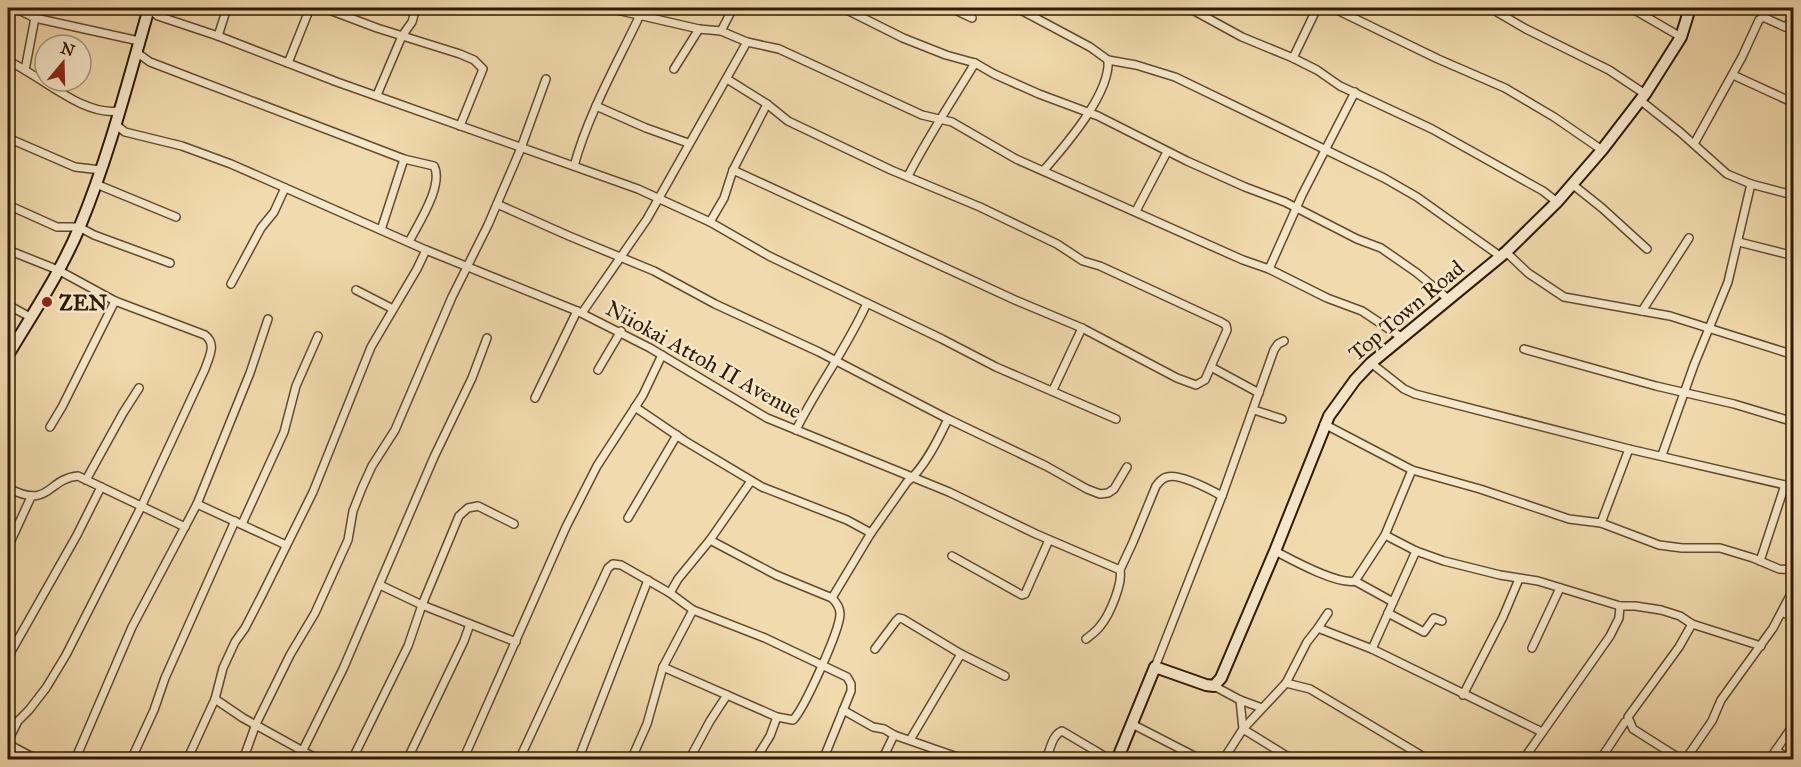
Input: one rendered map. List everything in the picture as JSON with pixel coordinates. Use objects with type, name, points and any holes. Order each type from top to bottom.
[{"type":"street","points":[[15,8],[36,18],[137,46],[150,62],[404,159],[434,166],[437,181],[429,203],[409,242]]},
{"type":"street","points":[[8,355],[58,270],[79,227],[101,170],[149,8],[158,16],[658,197],[710,222],[769,256],[942,339],[996,368],[1053,390],[1116,419]]},
{"type":"street","points":[[218,36],[227,8]]},
{"type":"street","points":[[288,63],[310,8]]},
{"type":"street","points":[[324,8],[460,54],[480,64],[483,69],[460,126]]},
{"type":"street","points":[[377,96],[402,36],[412,22],[416,8]]},
{"type":"street","points":[[608,8],[721,32],[747,42],[779,49],[922,115],[940,118],[964,128],[1016,159],[1186,235],[1269,269],[1327,298],[1362,311],[1401,337]]},
{"type":"street","points":[[721,32],[733,8]]},
{"type":"street","points":[[843,8],[903,38],[946,55],[975,63],[1039,94],[1115,124],[1167,152],[1285,202],[1364,243],[1381,248],[1417,273],[1448,299]]},
{"type":"street","points":[[951,8],[972,18]]},
{"type":"street","points":[[1017,8],[1082,43],[1108,60],[1136,65],[1175,77],[1327,150],[1417,197],[1564,297],[1670,316],[1794,355]]},
{"type":"street","points":[[1189,8],[1242,37],[1293,58],[1355,92],[1432,129],[1543,191],[1557,202]]},
{"type":"street","points":[[1293,58],[1317,8]]},
{"type":"street","points":[[1333,8],[1444,62],[1505,88],[1554,117],[1602,150]]},
{"type":"street","points":[[1490,8],[1526,29],[1609,70],[1642,97],[1719,169],[1751,184],[1789,194]]},
{"type":"street","points":[[1631,8],[1681,38]]},
{"type":"street","name":"Top Town Road","points":[[1214,686],[1221,678],[1275,551],[1324,424],[1354,380],[1401,337],[1503,254],[1557,202],[1602,150],[1642,97],[1681,38],[1690,8]]},
{"type":"street","points":[[574,166],[581,141],[596,106],[640,15]]},
{"type":"street","points":[[1694,144],[1763,17],[1785,27],[1794,19]]},
{"type":"street","points":[[25,70],[36,18]]},
{"type":"street","points":[[674,69],[699,28]]},
{"type":"street","points":[[535,398],[580,312],[621,257],[728,79],[747,42]]},
{"type":"street","points":[[1044,170],[1069,142],[1088,113],[1107,76],[1108,60]]},
{"type":"street","points":[[8,61],[71,98],[108,112],[118,111]]},
{"type":"street","points":[[908,176],[940,118],[953,101],[975,63]]},
{"type":"street","points":[[1732,75],[1794,104]]},
{"type":"street","points":[[243,759],[256,724],[290,655],[315,613],[348,540],[353,511],[362,488],[372,466],[395,430],[452,297],[497,204],[521,148],[546,79]]},
{"type":"street","points":[[728,79],[767,104],[788,121],[980,207],[1057,244],[1083,261],[1100,266],[1221,322],[1226,325],[1227,330],[1202,383],[1191,384],[1082,328],[1015,300],[734,170]]},
{"type":"street","points":[[1269,269],[1296,208],[1355,92]]},
{"type":"street","points":[[710,222],[724,198],[734,170],[767,104]]},
{"type":"street","points":[[596,106],[645,128],[688,143]]},
{"type":"street","name":"Niiokai Attoh II Avenue","points":[[115,124],[125,132],[195,150],[426,250],[580,312],[621,331],[752,410],[962,498],[1049,540],[1120,570]]},
{"type":"street","points":[[8,138],[75,167],[101,170]]},
{"type":"street","points":[[1136,211],[1167,152]]},
{"type":"street","points":[[381,230],[404,159]]},
{"type":"street","points":[[96,184],[176,217]]},
{"type":"street","points":[[1572,184],[1647,249]]},
{"type":"street","points":[[1662,455],[1728,282],[1751,184]]},
{"type":"street","points":[[231,284],[261,228],[274,212],[285,188]]},
{"type":"street","points":[[497,204],[654,271],[715,304],[836,360],[948,419],[1100,494],[1114,489],[1127,467]]},
{"type":"street","points":[[8,205],[57,227],[79,227],[94,235],[170,263]]},
{"type":"street","points":[[1642,311],[1689,238]]},
{"type":"street","points":[[1739,242],[1794,256]]},
{"type":"street","points":[[8,250],[58,270],[115,301],[205,335],[211,339],[213,345],[205,369],[141,507],[66,655],[46,688],[18,721],[8,743],[38,759]]},
{"type":"street","points":[[187,759],[215,699],[223,668],[235,642],[254,611],[313,492],[370,347],[426,250]]},
{"type":"street","points":[[356,290],[393,309]]},
{"type":"street","points":[[50,427],[115,301]]},
{"type":"street","points":[[796,430],[817,389],[852,334],[867,303]]},
{"type":"street","points":[[8,305],[30,317]]},
{"type":"street","points":[[75,759],[132,627],[197,504],[262,342],[268,319]]},
{"type":"street","points":[[1053,390],[1082,328]]},
{"type":"street","points":[[598,370],[621,331]]},
{"type":"street","points":[[131,759],[154,710],[165,678],[284,432],[296,386],[318,336]]},
{"type":"street","points":[[298,759],[343,669],[434,457],[472,378],[487,338]]},
{"type":"street","points":[[1117,759],[1222,496],[1274,350],[1284,341]]},
{"type":"street","points":[[1524,349],[1794,422]]},
{"type":"street","points":[[463,759],[566,527],[597,466],[643,395],[662,355]]},
{"type":"street","points":[[1371,363],[1404,389],[1415,394],[1794,487]]},
{"type":"street","points":[[1211,367],[1259,393]]},
{"type":"street","points":[[86,480],[139,388]]},
{"type":"street","points":[[635,407],[751,481],[847,520],[871,533]]},
{"type":"street","points":[[1254,410],[1282,419]]},
{"type":"street","points":[[832,598],[871,533],[904,486],[913,477],[948,419]]},
{"type":"street","points":[[1324,424],[1412,470],[1480,489],[1569,519],[1600,523],[1659,544],[1682,548],[1720,548],[1779,569],[1794,570]]},
{"type":"street","points":[[628,518],[677,435]]},
{"type":"street","points":[[1600,523],[1629,448]]},
{"type":"street","points":[[1355,581],[1385,534],[1412,470]]},
{"type":"street","points":[[8,488],[31,497],[41,495],[70,477],[78,476],[185,527]]},
{"type":"street","points":[[1086,639],[1100,627],[1109,610],[1122,579],[1120,570],[1150,498],[1161,480],[1171,476],[1180,478],[1222,496]]},
{"type":"street","points":[[670,592],[751,481]]},
{"type":"street","points":[[1760,561],[1785,485]]},
{"type":"street","points":[[8,657],[101,488]]},
{"type":"street","points":[[8,547],[31,497]]},
{"type":"street","points":[[197,504],[286,545]]},
{"type":"street","points":[[352,759],[408,646],[422,605],[459,516],[468,508],[478,506],[514,524]]},
{"type":"street","points":[[1385,534],[1416,551],[1469,568],[1538,581],[1620,606],[1661,610],[1680,616],[1692,624],[1761,646]]},
{"type":"street","points":[[663,667],[777,717],[793,720],[822,664],[839,622],[841,612],[837,602],[832,598],[776,576],[710,540]]},
{"type":"street","points":[[952,556],[1022,595],[1025,594],[1049,540]]},
{"type":"street","points":[[1275,551],[1329,576],[1349,582],[1355,581],[1393,602]]},
{"type":"street","points":[[1372,650],[1416,551]]},
{"type":"street","points":[[519,759],[608,568],[613,564],[621,565],[670,592],[693,610],[765,638],[847,677],[851,684],[851,691],[823,759]]},
{"type":"street","points":[[1463,695],[1503,617],[1519,579]]},
{"type":"street","points":[[578,759],[648,580]]},
{"type":"street","points":[[380,585],[422,605],[516,642]]},
{"type":"street","points":[[1532,648],[1560,588]]},
{"type":"street","points":[[1692,624],[1630,714],[1629,721],[1633,729],[1684,759],[1712,721],[1721,700],[1761,646],[1794,588]]},
{"type":"street","points":[[1523,759],[1610,636],[1619,618],[1620,606]]},
{"type":"street","points":[[631,759],[647,723],[663,667],[693,610]]},
{"type":"street","points":[[1782,612],[1794,618]]},
{"type":"street","points":[[1223,759],[1243,729],[1286,683],[1307,642],[1328,613]]},
{"type":"street","points":[[1388,614],[1424,632],[1434,618],[1442,621]]},
{"type":"street","points":[[875,649],[899,618],[961,654],[1005,676]]},
{"type":"street","points":[[407,759],[470,624]]},
{"type":"street","points":[[1318,628],[1372,650],[1542,732]]},
{"type":"street","points":[[910,740],[961,654]]},
{"type":"street","points":[[1155,667],[1214,686],[1240,700],[1262,708]]},
{"type":"street","points":[[1286,683],[1310,689],[1429,759]]},
{"type":"street","points":[[689,759],[727,694]]},
{"type":"street","points":[[215,699],[319,759]]},
{"type":"street","points":[[1240,700],[1243,729]]},
{"type":"street","points":[[843,710],[873,727],[966,759]]},
{"type":"street","points":[[755,759],[770,736],[777,717]]},
{"type":"street","points":[[1600,759],[1625,722],[1629,721]]},
{"type":"street","points":[[1132,724],[1202,759]]},
{"type":"street","points":[[1769,759],[1794,724]]},
{"type":"street","points":[[1243,729],[1292,759]]},
{"type":"street","points":[[1046,759],[1054,738],[1058,732],[1062,731],[1111,759]]},
{"type":"street","points":[[882,759],[894,735]]},
{"type":"street","points":[[1776,750],[1790,759]]},
{"type":"place","name":"ZEN","points":[[47,302]]}]
